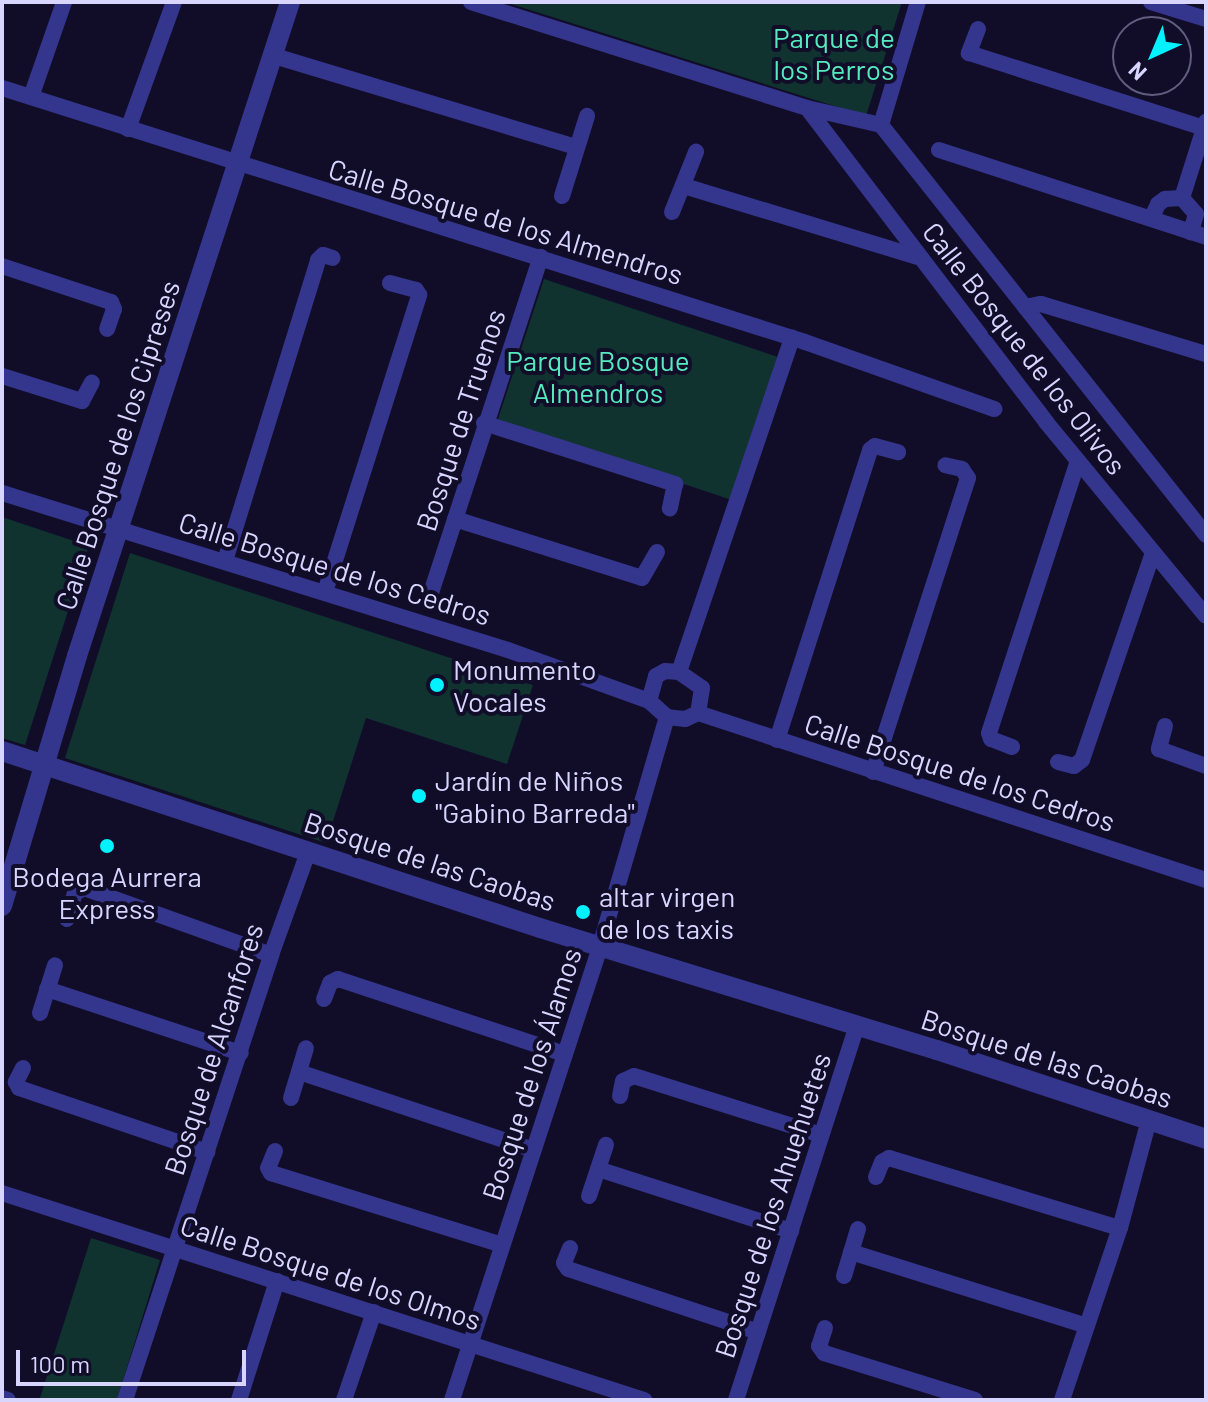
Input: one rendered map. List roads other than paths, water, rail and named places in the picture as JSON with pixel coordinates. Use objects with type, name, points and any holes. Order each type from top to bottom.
[{"type":"street","points":[[31,97],[64,2]]},
{"type":"street","points":[[128,129],[174,2]]},
{"type":"street","name":"Calle Bosque de los Cipreses","points":[[2,906],[9,865],[290,2]]},
{"type":"street","points":[[471,2],[807,108],[881,125],[918,2]]},
{"type":"street","points":[[1151,2],[1206,19]]},
{"type":"street","points":[[978,29],[969,53],[1205,125],[1182,198]]},
{"type":"street","points":[[271,55],[576,147]]},
{"type":"street","name":"Calle Bosque de los Almendros","points":[[2,88],[236,165],[541,257],[792,338],[994,409]]},
{"type":"street","name":"Calle Bosque de los Olivos","points":[[807,108],[1078,461],[1206,616]]},
{"type":"street","points":[[562,196],[587,116]]},
{"type":"street","name":"Calle Bosque de los Olivos","points":[[881,125],[1206,535]]},
{"type":"street","points":[[939,150],[1198,234],[1196,214],[1182,198]]},
{"type":"street","points":[[672,212],[696,152]]},
{"type":"street","points":[[684,186],[921,258]]},
{"type":"street","points":[[1152,217],[1158,204],[1165,199],[1182,198]]},
{"type":"street","points":[[225,561],[318,260],[323,255],[333,258]]},
{"type":"street","name":"Bosque de Truenos","points":[[429,599],[484,423],[541,257]]},
{"type":"street","points":[[2,266],[111,302],[114,309],[107,329]]},
{"type":"street","points":[[325,592],[419,295],[416,290],[390,283]]},
{"type":"street","points":[[1025,307],[1041,304],[1206,354]]},
{"type":"street","points":[[679,672],[792,338]]},
{"type":"street","points":[[2,376],[82,401],[92,382]]},
{"type":"street","points":[[484,423],[675,484],[670,508]]},
{"type":"street","points":[[777,740],[870,450],[875,446],[898,452]]},
{"type":"street","points":[[1012,747],[991,739],[989,733],[1069,479],[1078,461]]},
{"type":"street","points":[[873,772],[968,478],[962,469],[945,465]]},
{"type":"street","name":"Calle Bosque de los Cedros","points":[[2,493],[120,527],[508,650],[649,701]]},
{"type":"street","points":[[455,519],[642,578],[657,552]]},
{"type":"street","points":[[1058,762],[1074,766],[1082,760],[1153,553]]},
{"type":"street","points":[[665,671],[679,672],[702,688],[698,713],[685,719],[667,717],[649,701],[656,676],[665,671]]},
{"type":"street","name":"Calle Bosque de los Cedros","points":[[698,713],[1206,880]]},
{"type":"street","name":"Bosque de los Álamos","points":[[452,1400],[502,1245],[525,1147],[600,946],[667,717]]},
{"type":"street","points":[[1165,726],[1159,749],[1206,766]]},
{"type":"street","name":"Bosque de las Caobas","points":[[2,751],[1206,1139]]},
{"type":"street","name":"Bosque de Alcanfores","points":[[125,1400],[271,955],[308,852]]},
{"type":"street","points":[[67,919],[75,893],[84,888],[271,955]]},
{"type":"street","points":[[40,1013],[55,965]]},
{"type":"street","points":[[324,999],[330,983],[338,979],[559,1052]]},
{"type":"street","points":[[47,989],[241,1053]]},
{"type":"street","name":"Bosque de los Ahuehuetes","points":[[736,1400],[857,1025]]},
{"type":"street","points":[[291,1098],[306,1048]]},
{"type":"street","points":[[23,1068],[16,1082],[19,1088],[207,1152]]},
{"type":"street","points":[[299,1072],[525,1147]]},
{"type":"street","points":[[620,1096],[623,1081],[634,1076],[821,1135]]},
{"type":"street","points":[[1062,1400],[1120,1228],[1149,1120]]},
{"type":"street","points":[[589,1196],[606,1145]]},
{"type":"street","points":[[275,1151],[268,1168],[271,1173],[502,1245]]},
{"type":"street","points":[[876,1177],[882,1162],[889,1158],[1120,1228]]},
{"type":"street","points":[[598,1169],[791,1231]]},
{"type":"street","name":"Calle Bosque de los Olmos","points":[[2,1193],[644,1400]]},
{"type":"street","points":[[844,1276],[858,1229]]},
{"type":"street","points":[[570,1248],[564,1263],[568,1269],[758,1332]]},
{"type":"street","points":[[851,1252],[1087,1326]]},
{"type":"street","points":[[239,1400],[277,1281]]},
{"type":"street","points":[[344,1400],[374,1312]]},
{"type":"street","points":[[825,1328],[819,1346],[824,1353],[975,1400]]},
{"type":"street","points":[[2,1398],[8,1400]]},
{"type":"place","name":"Monumento Vocales","points":[[437,685]]},
{"type":"place","name":"Jardín de Niños \"Gabino Barreda\"","points":[[419,796]]},
{"type":"place","name":"Bodega Aurrera Express","points":[[107,846]]},
{"type":"place","name":"altar virgen de los taxis","points":[[583,912]]},
{"type":"park label","name":"Parque de los Perros","points":[[834,53]]},
{"type":"park label","name":"Parque Bosque Almendros","points":[[598,376]]}]
